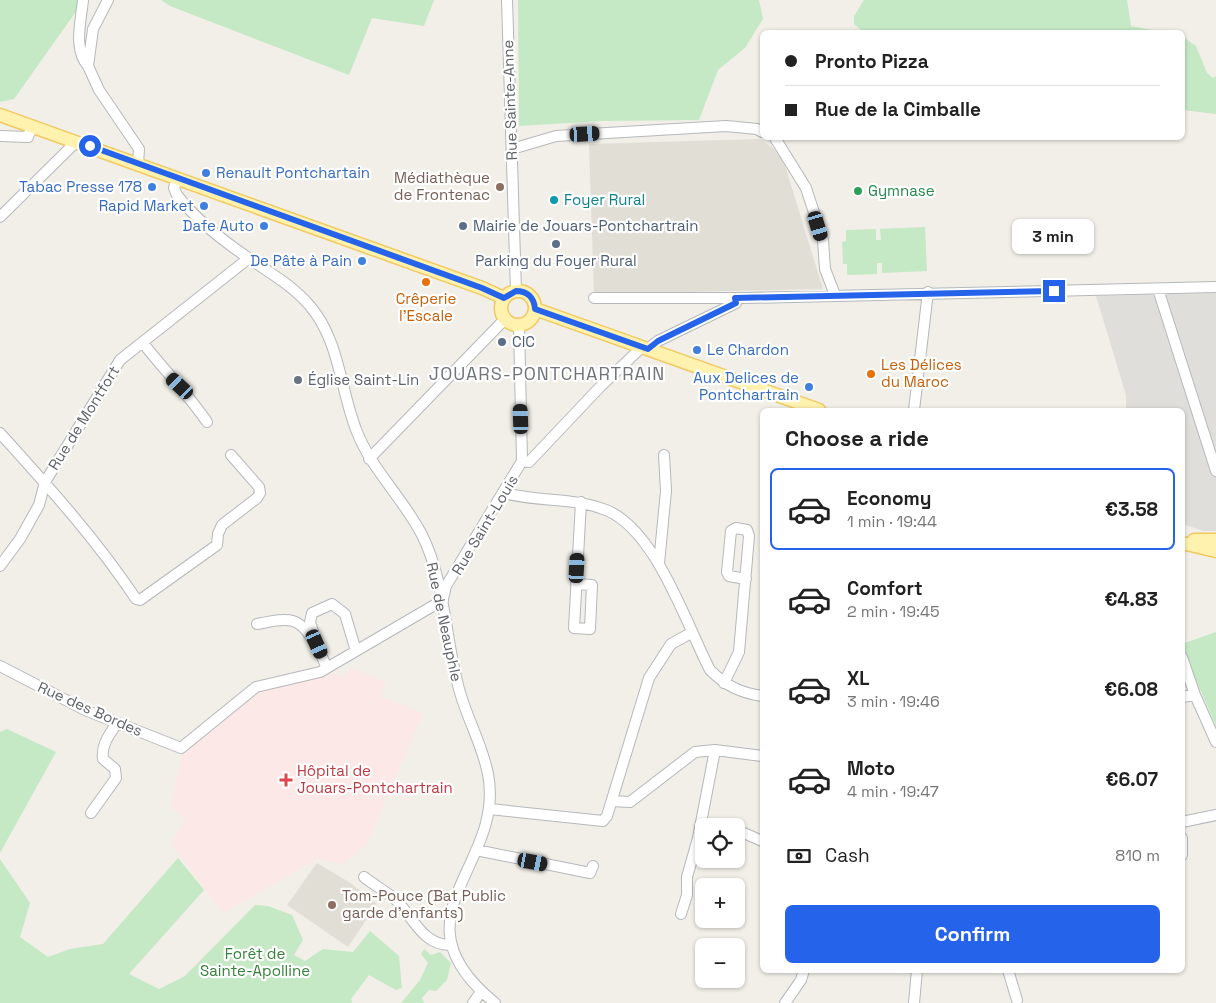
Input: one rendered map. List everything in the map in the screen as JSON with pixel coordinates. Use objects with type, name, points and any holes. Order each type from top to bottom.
[{"type":"main road","points":[[0,114],[482,288],[504,298]]},
{"type":"main road","points":[[516,291],[530,295],[535,309],[528,322],[519,325],[505,319],[501,309],[504,298],[516,291]]},
{"type":"main road","points":[[535,309],[813,408]]},
{"type":"main road","points":[[1185,539],[1203,542],[1216,540]]},
{"type":"main road","points":[[1185,545],[1216,550]]},
{"type":"street","points":[[83,0],[79,45],[83,60],[88,66],[99,90],[139,149],[138,163]]},
{"type":"street","points":[[88,66],[93,29],[108,0]]},
{"type":"street","name":"Rue Sainte-Anne","points":[[507,0],[516,291]]},
{"type":"street","points":[[0,136],[28,137],[32,126]]},
{"type":"street","points":[[512,149],[556,136],[726,126],[760,132]]},
{"type":"street","points":[[776,140],[806,188],[823,240],[825,269],[834,294]]},
{"type":"street","points":[[0,217],[76,142]]},
{"type":"street","name":"Rue de Neauphle","points":[[177,178],[174,188],[180,198],[213,233],[288,283],[311,307],[328,330],[356,431],[369,459],[422,535],[443,600],[449,647],[459,689],[488,771],[490,808],[452,911],[451,942]]},
{"type":"street","name":"Rue de Montfort","points":[[0,566],[20,539],[39,505],[44,482],[120,360],[249,258]]},
{"type":"street","points":[[594,298],[735,298],[928,292],[1158,289],[1216,286]]},
{"type":"street","points":[[1158,289],[1216,471]]},
{"type":"street","points":[[914,408],[928,292]]},
{"type":"street","points":[[645,348],[736,303],[735,298]]},
{"type":"street","points":[[369,459],[505,319]]},
{"type":"street","points":[[519,325],[522,461]]},
{"type":"street","points":[[143,343],[171,378],[189,394],[207,422]]},
{"type":"street","name":"Rue Saint-Louis","points":[[443,600],[446,586],[522,461],[529,462],[600,387],[645,348]]},
{"type":"street","points":[[0,433],[110,560],[136,599],[140,600],[217,545],[218,534],[222,525],[257,498],[260,493],[255,481],[231,455]]},
{"type":"street","points":[[660,563],[666,491],[664,455]]},
{"type":"street","points":[[504,493],[581,502],[607,510],[628,524],[660,563],[691,633],[710,670],[724,684],[736,690],[760,696]]},
{"type":"street","points":[[576,584],[581,502]]},
{"type":"street","points":[[724,684],[739,652],[746,579],[749,536],[747,530],[736,528],[731,531],[727,572],[728,576],[746,579]]},
{"type":"street","points":[[356,651],[345,614],[332,604],[312,613],[310,622],[327,668],[356,651],[443,600]]},
{"type":"street","points":[[257,624],[286,620],[296,622],[317,644]]},
{"type":"street","points":[[490,808],[603,821],[607,816],[612,801],[649,678],[671,644],[691,633]]},
{"type":"street","points":[[1185,665],[1216,742]]},
{"type":"street","name":"Rue des Bordes","points":[[0,666],[85,710],[181,748],[256,687],[320,672],[327,668]]},
{"type":"street","points":[[1185,697],[1196,695]]},
{"type":"street","points":[[91,813],[116,778],[115,769],[103,758],[102,752],[105,741],[117,723]]},
{"type":"street","points":[[612,801],[630,802],[695,752],[715,750],[760,754]]},
{"type":"street","points":[[681,914],[687,894],[687,878],[698,838],[715,750]]},
{"type":"street","points":[[1185,821],[1216,815]]},
{"type":"street","points":[[745,834],[760,840]]},
{"type":"street","points":[[476,850],[590,873],[593,866]]},
{"type":"street","points":[[364,877],[396,900],[425,936],[438,943],[451,942],[456,960],[465,976],[495,1003]]},
{"type":"street","points":[[785,1003],[801,980],[803,973]]},
{"type":"street","points":[[914,1003],[917,973]]},
{"type":"street","points":[[1009,973],[1017,1000]]},
{"type":"street","points":[[473,1003],[481,992]]},
{"type":"shaded area","points":[[759,139],[773,148],[784,162],[823,289],[594,294],[589,144]]},
{"type":"shaded area","points":[[1216,293],[1216,531],[1203,531],[1185,525],[1185,408],[1126,408],[1126,395],[1096,296]]},
{"type":"shaded area","name":"Hôpital de Jouars-Pontchartrain","points":[[349,667],[386,682],[381,697],[423,713],[367,843],[344,864],[317,859],[223,913],[171,843],[186,819],[171,807],[182,752],[262,689],[332,673],[344,677]]},
{"type":"shaded area","name":"Tom-Pouce (Bat Public garde d'enfants)","points":[[317,863],[349,882],[377,904],[348,947],[287,905]]},
{"type":"green space","points":[[0,0],[81,0],[82,3],[14,99],[0,102]]},
{"type":"green space","points":[[161,0],[434,0],[424,26],[372,18],[349,75],[170,6]]},
{"type":"green space","points":[[518,0],[759,0],[763,19],[745,48],[718,70],[699,120],[601,121],[519,126]]},
{"type":"green space","points":[[864,0],[1127,0],[1131,26],[1152,30],[861,30],[854,24],[854,16]]},
{"type":"green space","points":[[1185,38],[1196,46],[1207,73],[1213,78],[1216,76],[1216,114],[1185,110]]},
{"type":"green space","points":[[925,227],[927,271],[882,273],[882,263],[877,263],[877,274],[847,275],[847,264],[843,264],[842,242],[846,241],[846,230],[876,229],[876,240],[881,240],[880,229]]},
{"type":"green space","points":[[1216,632],[1216,726],[1185,655],[1185,643]]},
{"type":"green space","points":[[7,729],[56,752],[0,853],[0,732]]},
{"type":"green space","name":"Forêt de Sainte-Apolline","points":[[178,858],[204,890],[129,974],[159,989],[185,976],[255,905],[268,906],[292,915],[303,940],[294,955],[305,961],[323,949],[353,952],[370,931],[399,956],[402,988],[396,990],[369,975],[351,999],[352,1003],[0,1003],[0,859],[30,903],[20,937],[48,957],[70,949],[103,944]]},
{"type":"green space","points":[[424,949],[431,955],[440,952],[451,963],[447,980],[436,991],[429,990],[422,998],[424,1003],[401,1003],[420,980],[428,963],[421,954]]},
{"type":"place","name":"Renault Pontchartain","points":[[206,173]]},
{"type":"place","name":"Tabac Presse 178","points":[[152,187]]},
{"type":"place","name":"Médiathèque de Frontenac","points":[[500,187]]},
{"type":"place","name":"Gymnase","points":[[858,191]]},
{"type":"place","name":"Foyer Rural","points":[[554,200]]},
{"type":"place","name":"Rapid Market","points":[[204,206]]},
{"type":"place","name":"Dafe Auto","points":[[264,226]]},
{"type":"place","name":"Mairie de Jouars-Pontchartrain","points":[[463,226]]},
{"type":"place","name":"Parking du Foyer Rural","points":[[556,244]]},
{"type":"place","name":"De Pâte à Pain","points":[[362,261]]},
{"type":"place","name":"Crêperie l'Escale","points":[[426,282]]},
{"type":"place","name":"CIC","points":[[502,342]]},
{"type":"place","name":"Le Chardon","points":[[697,350]]},
{"type":"place","name":"Les Délices du Maroc","points":[[871,374]]},
{"type":"place","name":"Église Saint-Lin","points":[[298,380]]},
{"type":"place","name":"Aux Delices de Pontchartrain","points":[[809,387]]},
{"type":"place","name":"Hôpital de Jouars-Pontchartrain","points":[[286,780]]},
{"type":"place","name":"Tom-Pouce (Bat Public garde d'enfants)","points":[[332,905]]},
{"type":"district","name":"JOUARS-PONTCHARTRAIN","points":[[547,374]]},
{"type":"route","points":[[90,146],[482,288],[504,298],[511,292],[526,292],[533,299],[535,309],[648,349],[658,341],[736,303],[735,298],[888,293],[1054,291]]}]
